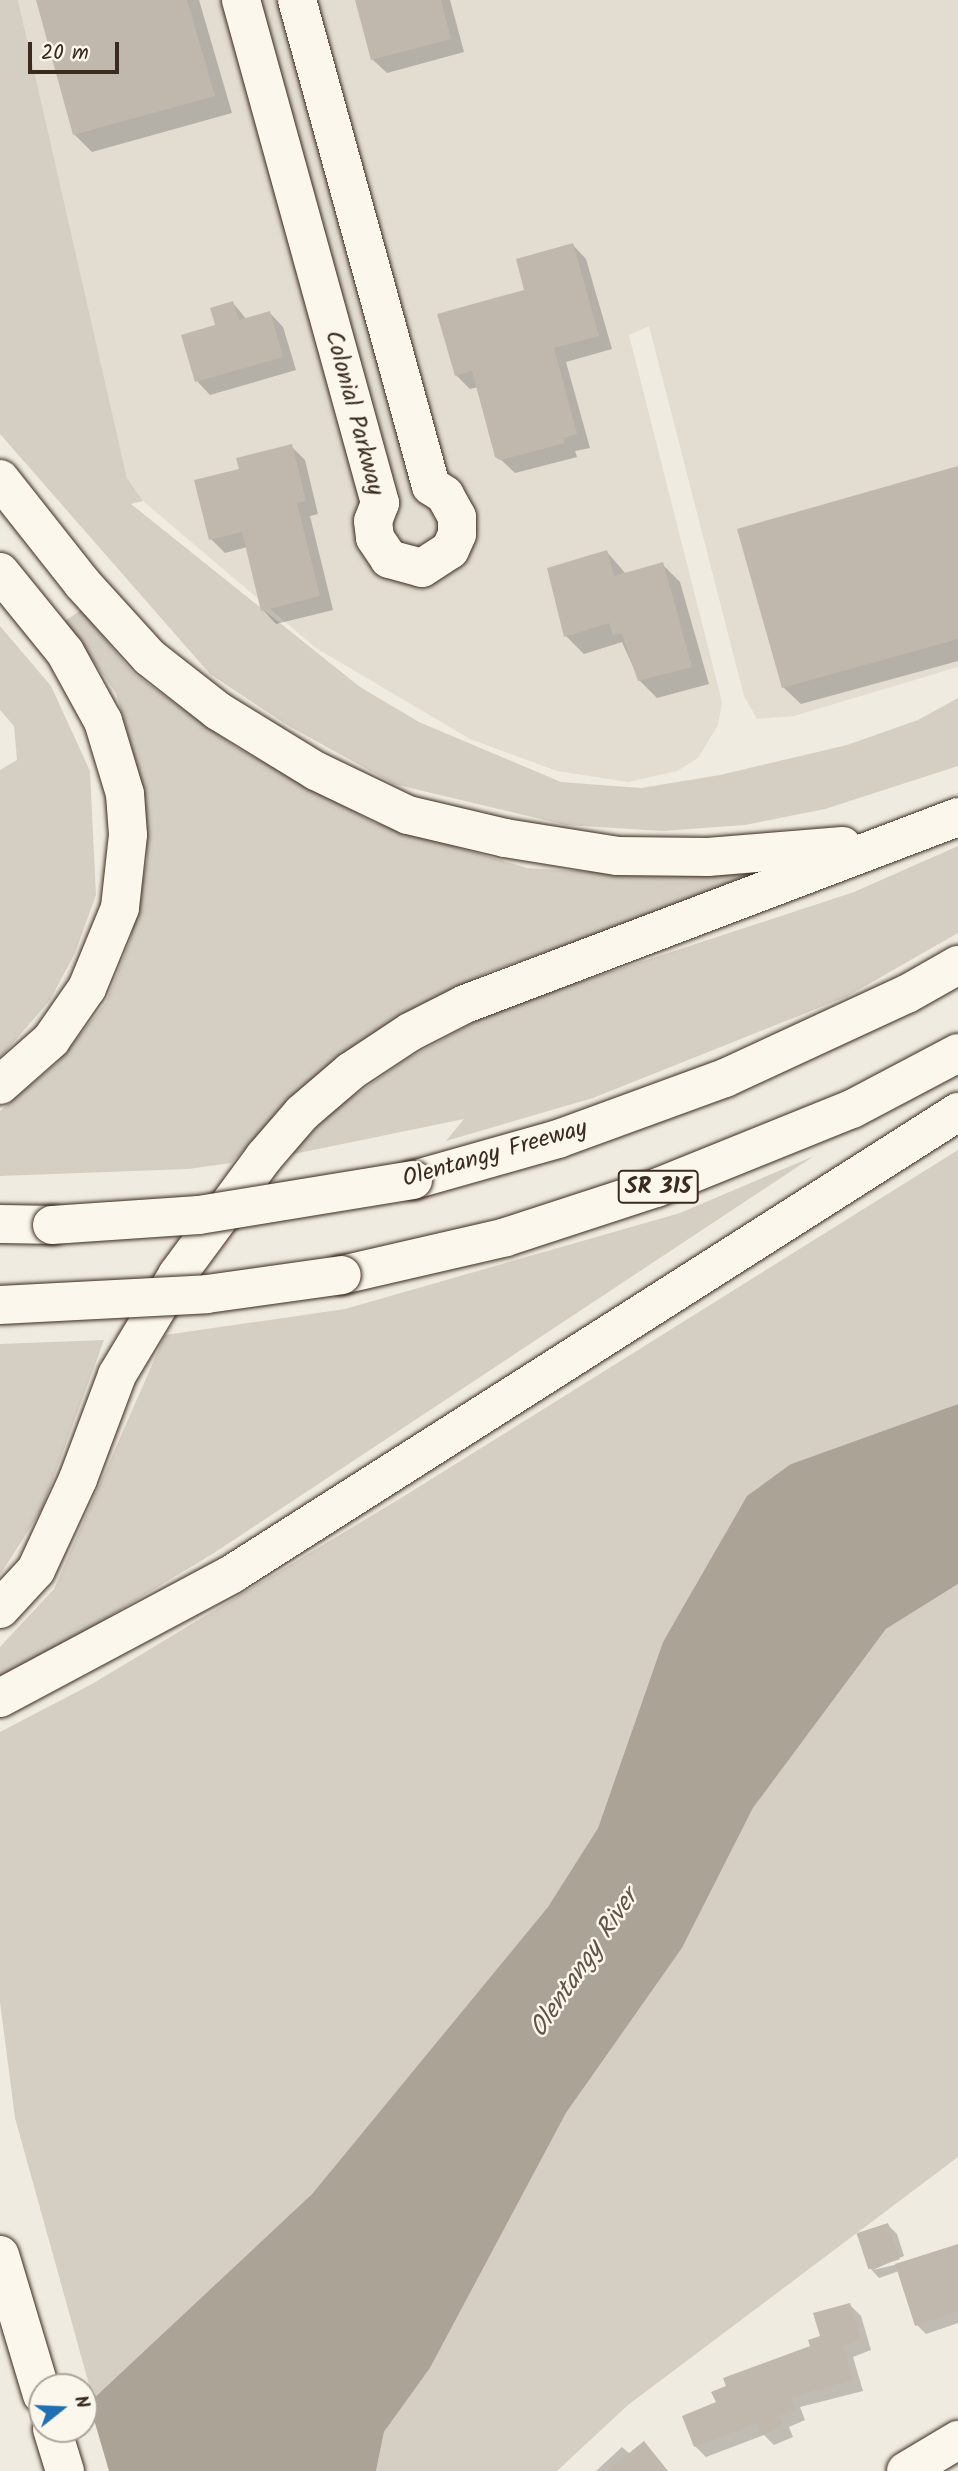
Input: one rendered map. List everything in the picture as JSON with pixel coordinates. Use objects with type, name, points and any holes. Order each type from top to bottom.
[{"type":"main road","name":"Colonial Parkway","points":[[241,0],[380,503],[373,521],[375,538],[383,554],[397,564],[422,568],[450,550],[457,534],[457,517],[445,495],[431,486],[297,0]]},
{"type":"main road","points":[[0,479],[82,583],[149,657],[218,711],[316,771],[408,815],[505,838],[617,856],[708,856],[887,842]]},
{"type":"main road","points":[[0,572],[65,652],[103,721],[125,794],[128,835],[120,908],[87,988],[51,1040],[0,1086]]},
{"type":"main road","points":[[0,1609],[36,1570],[78,1479],[117,1376],[177,1275],[264,1157],[312,1105],[351,1071],[410,1032],[465,1004],[958,817]]},
{"type":"main road","name":"Olentangy Freeway","points":[[0,1224],[52,1225],[199,1215],[413,1180],[558,1139],[725,1077],[885,1005],[958,965]]},
{"type":"main road","name":"SR 315","points":[[0,1305],[207,1294],[342,1275],[506,1237],[656,1188],[852,1109],[958,1053]]},
{"type":"main road","points":[[0,1698],[232,1574],[958,1112]]},
{"type":"main road","points":[[0,2255],[35,2373]]},
{"type":"main road","points":[[906,2471],[958,2440]]},
{"type":"main road","points":[[56,2443],[65,2471]]},
{"type":"shaded area","points":[[0,0],[18,0],[127,478],[143,501],[131,504],[360,687],[419,722],[561,782],[641,788],[720,775],[847,745],[918,720],[958,698],[958,766],[825,809],[745,825],[663,831],[566,825],[394,784],[287,725],[210,674],[0,434]]},
{"type":"shaded area","points":[[18,0],[958,0],[958,667],[794,716],[757,719],[744,696],[649,326],[629,335],[722,702],[718,725],[698,758],[677,771],[628,782],[557,771],[470,739],[316,648],[143,501],[127,478]]},
{"type":"shaded area","points":[[81,610],[133,673],[234,746],[373,822],[527,868],[661,876],[749,870],[754,881],[491,971],[403,1015],[313,1079],[231,1163],[188,1169],[0,1176],[0,1111],[58,1062],[106,1002],[130,941],[147,859],[143,787],[116,693],[65,621]]},
{"type":"shaded area","points":[[0,626],[51,686],[90,771],[96,895],[75,953],[50,1000],[0,1058],[0,770],[17,760],[14,726],[0,710]]},
{"type":"shaded area","points":[[958,846],[958,933],[846,997],[593,1098],[446,1141],[464,1119],[289,1155],[336,1108],[407,1059],[500,1008],[854,892]]},
{"type":"shaded area","points":[[958,1150],[958,1404],[791,1464],[663,1642],[598,1828],[548,1908],[312,2194],[98,2394],[98,2373],[86,2373],[15,2118],[0,2002],[0,1732],[92,1684],[401,1498]]},
{"type":"shaded area","points":[[814,1156],[214,1553],[34,1662],[0,1677],[0,1647],[54,1589],[165,1335],[345,1309],[680,1213]]},
{"type":"shaded area","points":[[104,1340],[42,1509],[0,1575],[0,1344]]},
{"type":"shaded area","points":[[958,1584],[958,2157],[628,2405],[557,2471],[376,2471],[384,2432],[430,2368],[566,2113],[682,1948],[753,1808],[886,1629]]},
{"type":"water","name":"Olentangy River","points":[[958,1404],[958,1584],[886,1629],[753,1808],[682,1948],[566,2113],[430,2368],[384,2432],[376,2471],[46,2471],[71,2443],[98,2443],[98,2394],[312,2194],[548,1907],[598,1828],[663,1642],[747,1496],[791,1464]]},
{"type":"pier","points":[[98,2433],[109,2471],[42,2471],[60,2443],[98,2443]]},
{"type":"building","points":[[36,0],[187,0],[215,96],[73,135]]},
{"type":"building","points":[[355,0],[441,0],[451,39],[371,60]]},
{"type":"building","points":[[573,243],[599,336],[554,348],[577,434],[563,438],[565,443],[500,460],[495,457],[472,371],[455,376],[437,314],[524,290],[516,259]]},
{"type":"building","points":[[233,301],[239,320],[270,311],[283,357],[195,382],[181,335],[215,325],[210,308]]},
{"type":"building","points":[[292,444],[306,501],[297,503],[320,596],[261,611],[242,532],[209,540],[194,480],[239,469],[236,458]]},
{"type":"building","points":[[958,466],[958,639],[782,688],[737,529]]},
{"type":"building","points":[[607,550],[614,576],[663,562],[692,667],[638,681],[622,634],[613,635],[609,623],[564,637],[547,568]]},
{"type":"building","points":[[888,2223],[900,2259],[868,2269],[857,2233]]},
{"type":"building","points":[[958,2244],[958,2311],[915,2326],[895,2264]]},
{"type":"building","points":[[850,2303],[861,2339],[843,2346],[853,2380],[791,2397],[795,2409],[779,2416],[783,2426],[761,2435],[757,2423],[694,2447],[682,2416],[716,2402],[711,2392],[726,2386],[723,2378],[810,2346],[808,2340],[820,2336],[813,2313]]},
{"type":"building","points":[[644,2441],[668,2471],[607,2471]]}]
